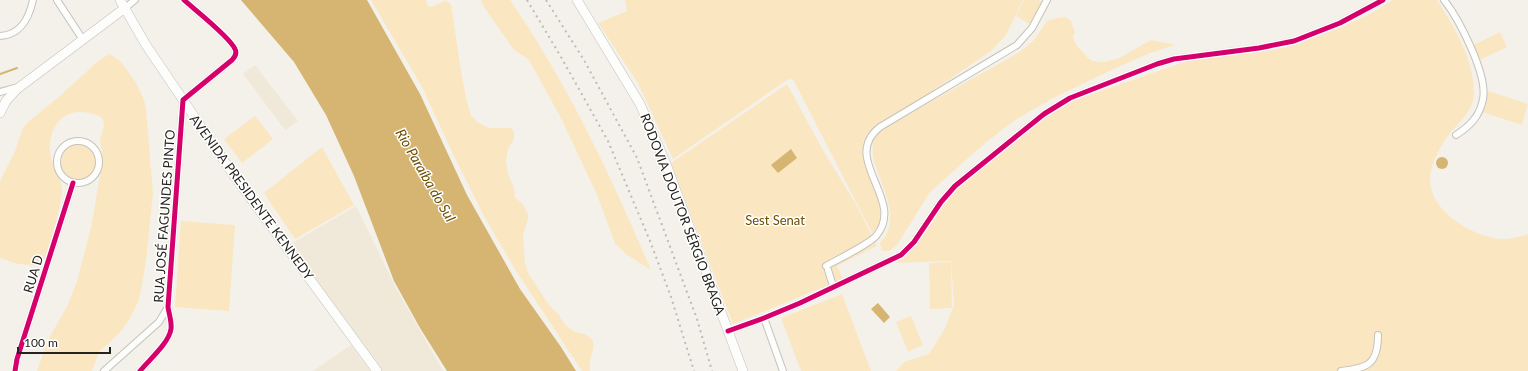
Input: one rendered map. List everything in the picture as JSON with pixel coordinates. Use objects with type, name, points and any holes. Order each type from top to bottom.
[{"type":"main road","name":"RODOVIA DOUTOR SÉRGIO BRAGA","points":[[577,0],[640,104],[666,164],[743,371]]},
{"type":"main road","points":[[0,113],[10,97],[21,86],[83,40],[122,4]]},
{"type":"main road","name":"AVENIDA PRESIDENTE KENNEDY","points":[[122,4],[135,27],[233,174],[377,371]]},
{"type":"street","points":[[0,36],[11,34],[20,29],[27,19],[33,0]]},
{"type":"street","points":[[57,0],[83,40]]},
{"type":"street","points":[[122,4],[135,0]]},
{"type":"street","points":[[183,100],[232,60],[236,52],[235,48],[224,36],[184,0]]},
{"type":"street","points":[[833,286],[827,268],[872,239],[879,231],[882,224],[884,215],[883,204],[866,155],[866,144],[873,132],[880,126],[1018,45],[1032,28],[1046,0]]},
{"type":"street","points":[[728,331],[764,318],[901,255],[914,242],[941,202],[955,186],[1044,114],[1070,98],[1174,58],[1259,48],[1294,41],[1340,23],[1383,0]]},
{"type":"street","points":[[1444,0],[1456,16],[1471,49],[1482,80],[1484,92],[1482,105],[1477,117],[1456,136]]},
{"type":"street","points":[[0,92],[21,86]]},
{"type":"street","name":"RUA JOSÉ FAGUNDES PINTO","points":[[140,371],[170,334],[171,325],[168,307],[183,100]]},
{"type":"street","points":[[76,141],[83,142],[90,145],[95,150],[99,160],[99,167],[96,174],[88,181],[73,183],[64,178],[60,172],[57,165],[58,157],[61,150],[68,144],[76,141]]},
{"type":"street","name":"RUA D","points":[[15,371],[17,359],[73,183]]},
{"type":"street","name":"RUA JOSÉ FAGUNDES PINTO","points":[[104,371],[159,322],[168,307]]},
{"type":"street","points":[[764,318],[783,371]]},
{"type":"street","points":[[1341,371],[1361,368],[1369,364],[1376,355],[1378,348],[1378,335]]},
{"type":"shaded area","points":[[255,65],[298,121],[285,130],[243,74]]},
{"type":"shaded area","points":[[356,206],[397,290],[443,371],[381,371],[317,283],[291,244]]},
{"type":"shaded area","points":[[351,345],[370,371],[313,371]]},
{"type":"green space","points":[[371,0],[426,0],[428,6],[431,7],[445,1],[451,4],[461,71],[471,115],[477,122],[489,128],[511,128],[514,132],[514,139],[508,149],[506,161],[508,174],[514,188],[515,198],[522,203],[528,214],[523,235],[525,263],[528,273],[549,305],[559,315],[565,325],[575,332],[585,334],[592,339],[593,347],[589,367],[590,371],[582,371],[516,271],[485,218],[422,87]]},
{"type":"green space","points":[[481,0],[510,0],[531,32],[551,64],[587,131],[604,165],[651,270],[626,254],[615,243],[597,195],[562,120],[533,67],[528,59],[514,50],[484,7]]},
{"type":"green space","points":[[625,0],[1023,0],[1006,35],[991,51],[929,93],[876,125],[867,134],[862,150],[880,206],[878,226],[872,233],[794,81],[791,79],[787,80],[673,159],[638,83],[598,23],[627,11]]},
{"type":"green space","points":[[1024,0],[1039,0],[1043,2],[1031,25],[1016,16]]},
{"type":"green space","points":[[1393,0],[1437,0],[1456,32],[1467,56],[1473,80],[1474,92],[1472,104],[1466,114],[1446,138],[1437,155],[1432,167],[1430,179],[1432,191],[1437,202],[1445,212],[1466,228],[1490,237],[1501,239],[1515,238],[1528,234],[1528,371],[896,371],[904,362],[929,354],[945,328],[954,305],[951,261],[896,263],[916,244],[936,212],[953,192],[1036,125],[1067,104],[1078,99],[1187,61],[1255,53],[1288,47],[1344,26],[1370,14]]},
{"type":"green space","points":[[1066,17],[1071,21],[1075,32],[1073,37],[1077,46],[1089,59],[1093,61],[1105,62],[1119,58],[1151,40],[1176,45],[1150,53],[1118,67],[1051,99],[1015,120],[984,144],[930,192],[897,245],[889,251],[882,251],[880,243],[887,232],[890,217],[889,204],[873,154],[873,143],[878,134],[893,123],[1018,53],[1034,40],[1047,21]]},
{"type":"green space","points":[[1500,32],[1507,47],[1480,60],[1473,45]]},
{"type":"green space","points":[[109,54],[119,60],[138,86],[144,99],[146,110],[153,193],[146,261],[141,290],[138,302],[129,320],[120,332],[99,352],[92,371],[37,371],[49,338],[68,305],[77,281],[91,228],[101,169],[102,152],[100,140],[104,126],[103,119],[89,113],[72,113],[60,120],[52,133],[50,141],[51,156],[61,182],[62,193],[47,253],[41,266],[18,264],[0,258],[0,181],[15,151],[23,128],[27,123],[61,95],[97,62]]},
{"type":"green space","name":"Sest Senat","points":[[787,84],[824,152],[857,206],[877,246],[837,266],[843,279],[733,324],[671,163]]},
{"type":"green space","points":[[1488,91],[1528,104],[1522,125],[1482,112]]},
{"type":"green space","points":[[255,116],[273,139],[242,163],[224,139]]},
{"type":"green space","points":[[78,141],[93,147],[99,162],[93,177],[78,183],[63,177],[57,162],[63,147]]},
{"type":"green space","points":[[322,147],[354,205],[295,239],[264,193]]},
{"type":"green space","points":[[181,221],[235,225],[229,311],[175,307]]},
{"type":"green space","points":[[951,262],[952,308],[930,309],[929,263]]},
{"type":"green space","points":[[842,294],[871,371],[801,371],[781,318]]},
{"type":"green space","points":[[911,316],[923,345],[908,352],[896,322]]},
{"type":"water","name":"Rio Paraíba do Sul","points":[[241,0],[367,0],[420,94],[467,195],[520,289],[576,371],[447,371],[420,328],[394,281],[354,176],[326,115],[294,62]]},
{"type":"water","points":[[791,149],[797,158],[778,173],[771,165]]},
{"type":"water","points":[[1442,157],[1446,159],[1448,163],[1446,167],[1442,169],[1438,167],[1436,163],[1438,159]]},
{"type":"water","points":[[878,303],[890,317],[884,323],[871,309]]},
{"type":"waterway","points":[[0,74],[17,68]]},
{"type":"railway","points":[[527,0],[608,141],[650,241],[671,297],[694,371]]},
{"type":"railway","points":[[546,0],[584,60],[637,158],[697,319],[712,371]]},
{"type":"cycle path","points":[[140,371],[163,346],[171,329],[168,307],[183,100],[232,60],[236,53],[236,50],[232,44],[212,24],[184,0]]},
{"type":"cycle path","points":[[728,331],[800,303],[901,255],[914,242],[941,202],[955,186],[1044,114],[1070,98],[1157,64],[1174,59],[1259,48],[1294,41],[1340,23],[1383,0]]},
{"type":"cycle path","points":[[15,371],[17,359],[73,183]]}]
